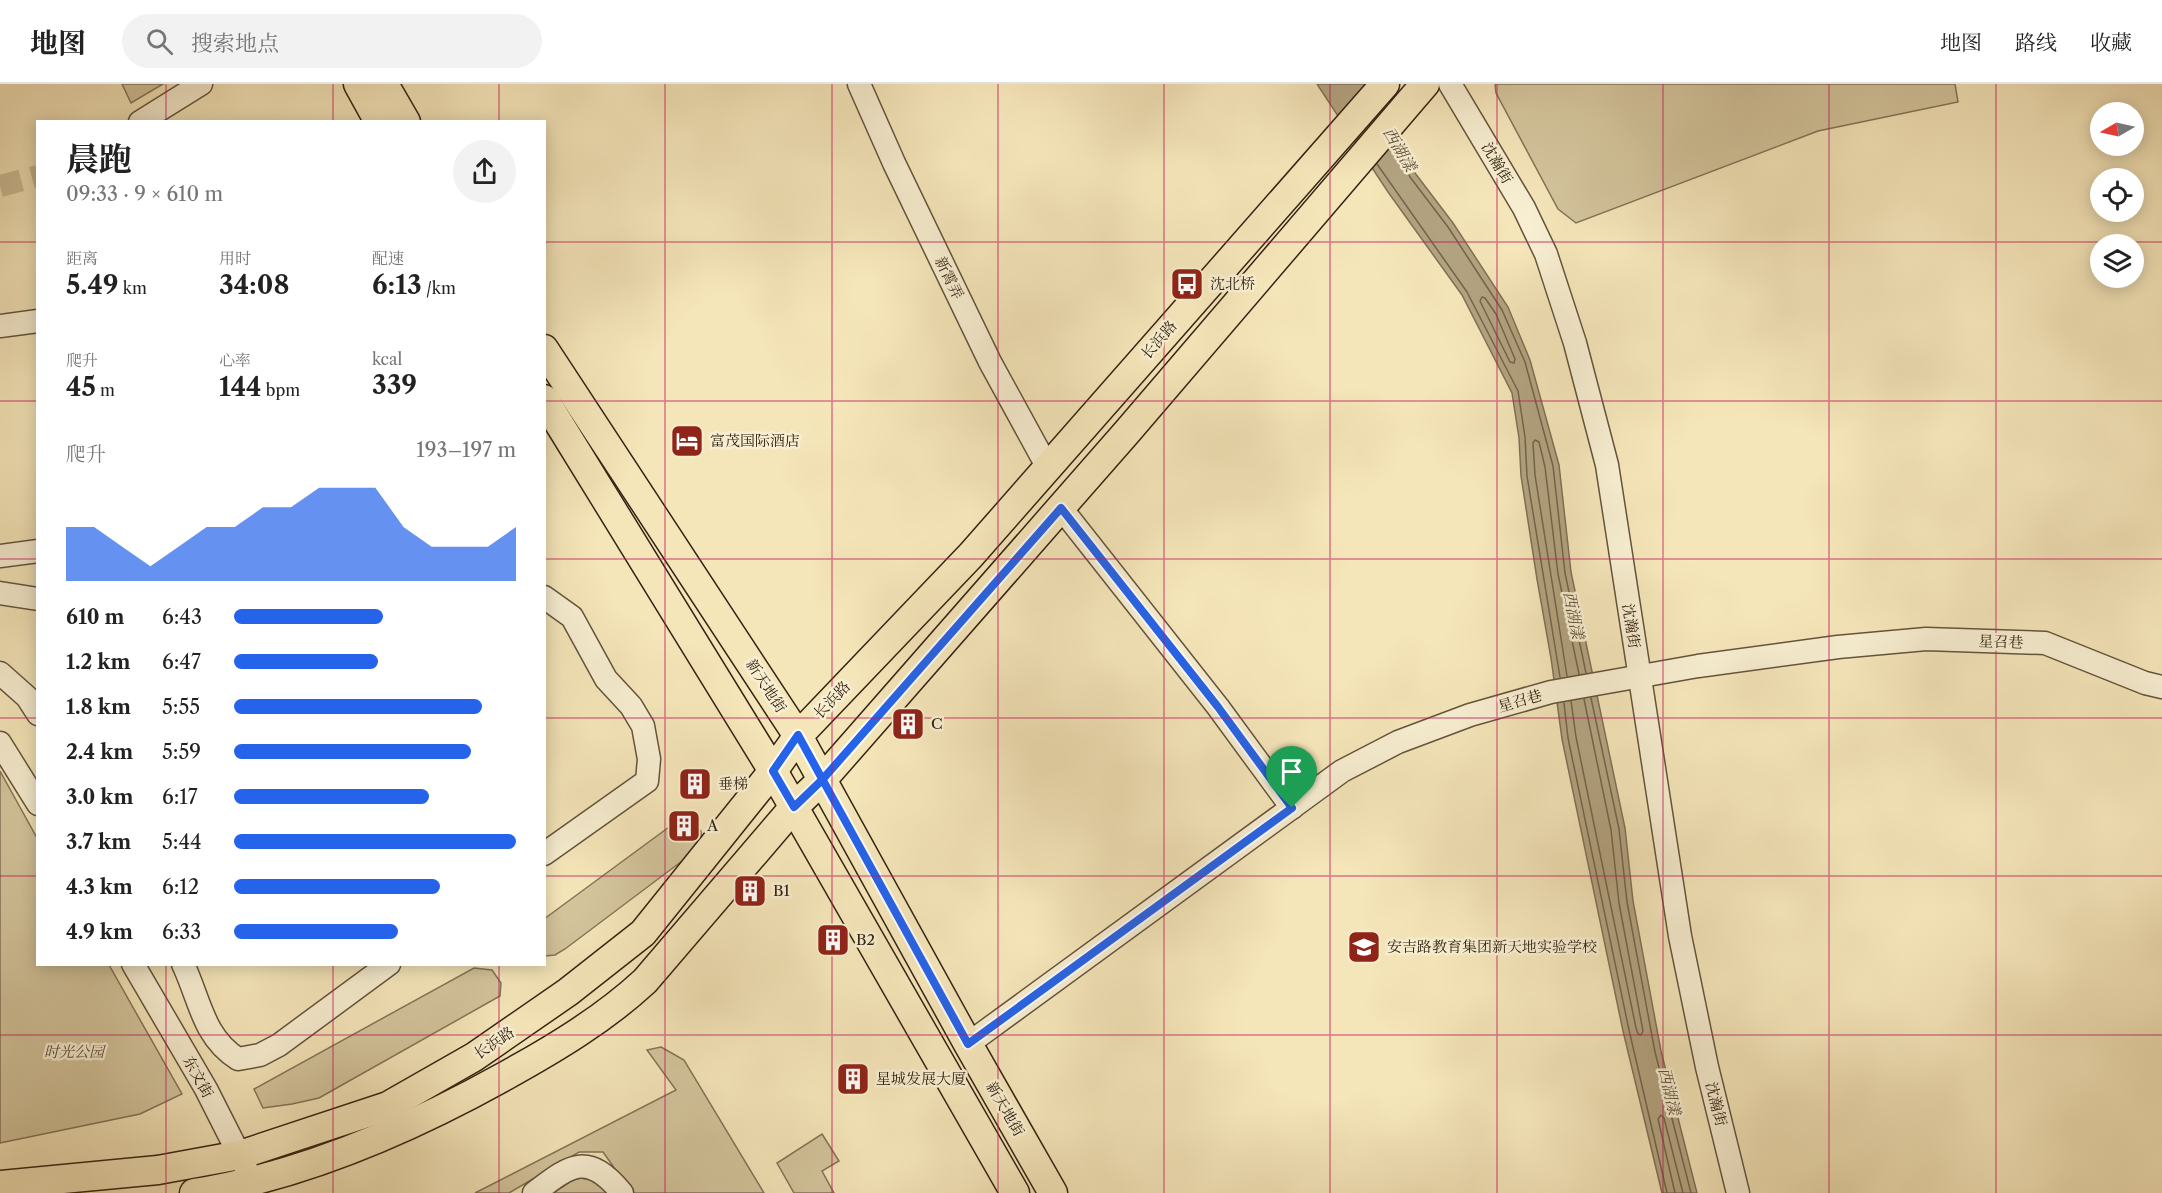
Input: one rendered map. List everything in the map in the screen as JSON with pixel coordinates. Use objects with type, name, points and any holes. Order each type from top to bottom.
[{"type":"main road","points":[[194,1193],[255,1188],[381,1138],[456,1103],[546,1053],[625,1000],[645,981],[794,807],[822,780],[1061,508],[1425,84]]},
{"type":"main road","points":[[365,85],[378,120]]},
{"type":"main road","points":[[365,85],[404,120]]},
{"type":"main road","name":"长浜路","points":[[0,1185],[158,1170],[240,1155],[388,1106],[474,1056],[568,992],[643,933],[773,771],[798,735],[971,555],[1383,86]]},
{"type":"main road","name":"新天地街","points":[[546,352],[798,735],[1053,1193]]},
{"type":"main road","points":[[546,402],[773,771],[1015,1193]]},
{"type":"street","points":[[143,120],[201,84]]},
{"type":"street","name":"新霄弄","points":[[859,84],[894,163],[990,362],[1048,468]]},
{"type":"street","name":"沈瀚街","points":[[1450,84],[1524,208],[1546,254],[1575,342],[1607,465],[1680,936],[1707,1067],[1738,1193]]},
{"type":"street","points":[[0,326],[36,321]]},
{"type":"street","points":[[1061,508],[1218,707],[1292,808]]},
{"type":"street","points":[[0,556],[36,551]]},
{"type":"street","points":[[0,593],[36,599]]},
{"type":"street","points":[[546,598],[572,617],[606,680],[631,706],[643,726],[649,759],[647,781],[546,853]]},
{"type":"street","name":"星召巷","points":[[968,1044],[1342,771],[1398,742],[1470,715],[1551,692],[1698,666],[1838,647],[1926,639],[2045,643],[2145,683],[2162,687]]},
{"type":"street","points":[[0,673],[27,697],[36,711]]},
{"type":"street","points":[[0,743],[36,801]]},
{"type":"street","name":"东文街","points":[[134,966],[206,1089],[255,1188]]},
{"type":"street","points":[[184,966],[208,1029],[225,1052],[238,1059],[260,1055],[279,1045],[386,966]]},
{"type":"street","points":[[534,1193],[559,1173],[577,1167],[591,1166],[610,1179],[622,1193]]},
{"type":"green space","points":[[122,84],[163,84],[131,103]]},
{"type":"green space","points":[[1495,84],[1955,84],[1958,102],[1818,131],[1576,223],[1558,209],[1496,93]]},
{"type":"green space","name":"时光公园","points":[[0,771],[36,836],[36,966],[110,966],[182,1094],[140,1114],[0,1143]]},
{"type":"green space","points":[[680,819],[690,820],[701,831],[702,846],[555,955],[546,956],[546,918]]},
{"type":"green space","points":[[474,968],[492,970],[501,983],[500,996],[319,1098],[263,1108],[254,1089]]},
{"type":"green space","points":[[661,1047],[684,1060],[764,1193],[632,1193],[603,1152],[579,1152],[509,1193],[475,1193],[676,1090],[647,1050]]},
{"type":"green space","points":[[822,1134],[839,1161],[822,1171],[834,1193],[794,1193],[777,1163]]},
{"type":"green space","points":[[581,1178],[599,1182],[608,1193],[552,1193],[566,1181]]},
{"type":"water","name":"西湖漾","points":[[1317,84],[1365,84],[1415,173],[1453,223],[1508,307],[1530,360],[1559,465],[1571,572],[1625,828],[1633,901],[1661,1051],[1697,1193],[1662,1193],[1623,1031],[1562,739],[1521,476],[1519,438],[1512,393],[1462,295],[1388,192]]},
{"type":"tunnel","points":[[0,186],[36,177]]},
{"type":"place","name":"沈北桥","points":[[1187,284]]},
{"type":"place","name":"富茂国际酒店","points":[[687,441]]},
{"type":"place","name":"C","points":[[908,724]]},
{"type":"place","name":"垂梯","points":[[695,784]]},
{"type":"place","name":"A","points":[[684,826]]},
{"type":"place","name":"B1","points":[[750,891]]},
{"type":"place","name":"B2","points":[[833,940]]},
{"type":"place","name":"安吉路教育集团新天地实验学校","points":[[1364,947]]},
{"type":"place","name":"星城发展大厦","points":[[853,1079]]},
{"type":"route","points":[[1292,808],[968,1044],[822,780],[798,735],[773,771],[794,807],[822,780],[1061,508],[1218,707],[1292,808]]}]
